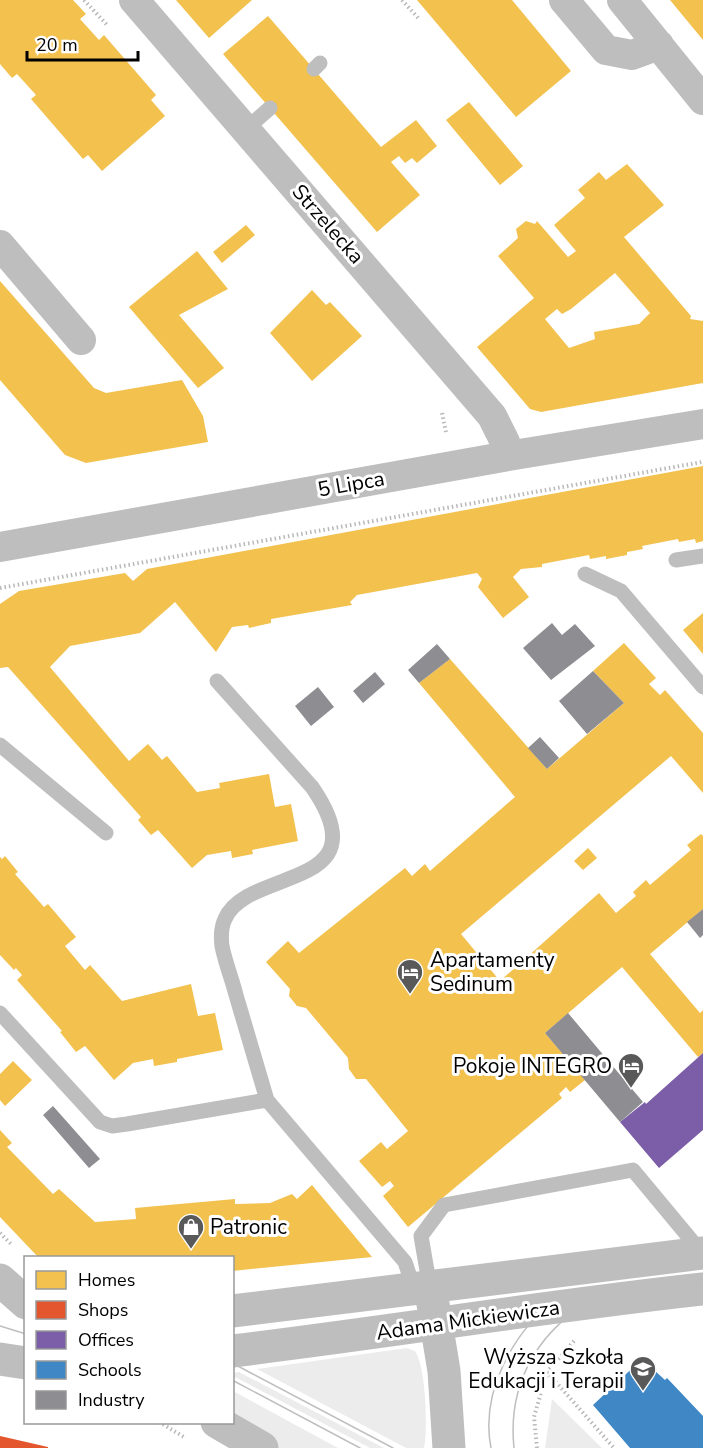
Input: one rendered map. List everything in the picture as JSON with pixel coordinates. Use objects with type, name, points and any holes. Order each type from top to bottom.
[{"type":"street","name":"Strzelecka","points":[[134,0],[492,417],[506,442],[508,456]]},
{"type":"street","points":[[564,0],[606,50],[618,55],[632,55],[659,45]]},
{"type":"street","points":[[622,0],[703,100]]},
{"type":"street","points":[[0,245],[81,340]]},
{"type":"street","name":"5 Lipca","points":[[0,546],[508,456],[703,424]]},
{"type":"street","name":"Adama Mickiewicza","points":[[234,1311],[703,1253]]},
{"type":"street","points":[[0,1280],[24,1301]]},
{"type":"street","points":[[422,1288],[437,1325],[449,1448]]},
{"type":"street","name":"Adama Mickiewicza","points":[[234,1351],[437,1325],[598,1300],[703,1289]]},
{"type":"street","points":[[0,1359],[24,1363]]},
{"type":"street","points":[[433,1448],[441,1426],[445,1400]]},
{"type":"street","points":[[205,1433],[262,1448]]},
{"type":"lane","points":[[246,129],[270,108]]},
{"type":"lane","points":[[676,560],[703,555]]},
{"type":"lane","points":[[585,573],[621,591],[703,687]]},
{"type":"lane","points":[[217,681],[312,787],[324,804],[332,837],[320,863],[310,870],[245,898],[234,905],[225,919],[222,946],[267,1100],[405,1262],[422,1288]]},
{"type":"lane","points":[[0,745],[106,833]]},
{"type":"lane","points":[[0,1013],[100,1122],[112,1126],[267,1100]]},
{"type":"lane","points":[[422,1288],[421,1236],[444,1205],[633,1170],[703,1253]]},
{"type":"path","points":[[402,0],[419,19]]},
{"type":"path","points":[[0,588],[703,462]]},
{"type":"path","points":[[537,1448],[534,1417],[547,1372],[580,1337]]},
{"type":"path","points":[[547,1372],[614,1448]]},
{"type":"path","points":[[167,1424],[205,1433]]},
{"type":"shaded area","points":[[407,1348],[415,1351],[422,1370],[426,1413],[424,1448],[406,1448],[257,1369]]},
{"type":"shaded area","points":[[239,1372],[384,1448],[370,1448],[234,1377],[234,1373]]},
{"type":"shaded area","points":[[234,1392],[338,1448],[278,1448],[234,1423]]},
{"type":"shaded area","points":[[552,1399],[602,1448],[545,1448]]},
{"type":"building: Homes","points":[[0,0],[73,0],[86,14],[80,19],[99,40],[104,35],[156,95],[151,100],[165,116],[102,171],[88,155],[83,159],[31,99],[36,95],[17,74],[12,78],[0,64]]},
{"type":"building: Homes","points":[[176,0],[252,0],[209,38]]},
{"type":"building: Homes","points":[[417,0],[512,0],[571,71],[516,117]]},
{"type":"building: Homes","points":[[670,0],[703,0],[703,40]]},
{"type":"building: Homes","points":[[268,16],[381,147],[416,120],[437,146],[417,163],[412,158],[405,163],[399,156],[391,162],[420,195],[377,232],[223,54]]},
{"type":"building: Homes","points":[[469,102],[523,166],[500,185],[446,120]]},
{"type":"building: Homes","points":[[627,164],[664,205],[624,237],[691,316],[690,319],[703,321],[703,383],[541,412],[530,409],[477,347],[534,298],[498,256],[518,238],[516,229],[526,221],[535,224],[537,221],[568,257],[576,251],[554,225],[585,198],[578,190],[599,172],[606,180]],"holes":[[[615,273],[650,313],[639,324],[594,332],[595,339],[569,348],[545,319],[557,309],[562,314],[571,309]]]},
{"type":"building: Homes","points":[[246,225],[255,235],[222,263],[213,252]]},
{"type":"building: Homes","points":[[197,251],[228,289],[179,315],[224,368],[198,388],[129,307]]},
{"type":"building: Homes","points":[[0,281],[94,388],[106,393],[182,380],[203,416],[208,442],[86,463],[65,455],[0,380]]},
{"type":"building: Homes","points":[[312,290],[326,305],[330,302],[362,336],[312,381],[270,333]]},
{"type":"building: Homes","points":[[703,466],[703,541],[696,543],[695,539],[679,542],[678,539],[642,546],[643,549],[627,552],[627,555],[590,559],[589,555],[542,564],[542,567],[521,569],[513,577],[529,597],[503,618],[478,587],[482,579],[477,573],[357,595],[350,602],[352,605],[271,619],[271,623],[249,628],[248,625],[232,627],[216,652],[175,602],[140,633],[70,646],[50,667],[129,761],[148,744],[162,760],[167,756],[197,792],[220,788],[219,783],[269,774],[275,807],[291,804],[298,841],[252,850],[253,854],[232,858],[231,851],[207,855],[192,868],[158,830],[151,835],[138,820],[141,817],[8,667],[0,668],[0,604],[19,591],[125,573],[133,581],[147,569]]},
{"type":"building: Homes","points":[[703,613],[703,654],[683,630]]},
{"type":"building: Homes","points":[[624,643],[656,678],[649,684],[660,695],[665,690],[703,733],[703,793],[671,756],[461,934],[500,981],[599,893],[616,913],[636,896],[633,892],[646,880],[650,885],[691,850],[687,845],[701,834],[703,836],[703,909],[650,954],[700,1013],[703,1010],[703,1053],[698,1057],[622,967],[545,1033],[585,1080],[570,1092],[566,1087],[559,1094],[562,1098],[408,1227],[383,1196],[394,1186],[390,1181],[382,1187],[359,1161],[381,1142],[387,1149],[408,1131],[366,1079],[356,1079],[349,1069],[348,1058],[306,1008],[297,1006],[289,996],[290,989],[266,962],[288,941],[299,953],[405,868],[412,876],[425,864],[430,871],[515,797],[419,683],[450,659],[547,769],[624,703],[593,671]]},
{"type":"building: Homes","points":[[588,848],[597,858],[583,870],[574,861]]},
{"type":"building: Homes","points":[[5,856],[18,872],[15,874],[44,907],[48,904],[76,937],[65,946],[85,970],[90,965],[122,1001],[191,984],[198,1016],[215,1013],[223,1050],[154,1066],[153,1059],[133,1063],[114,1080],[85,1046],[76,1052],[60,1032],[62,1031],[17,980],[22,975],[0,955],[0,857],[2,859]]},
{"type":"building: Homes","points":[[13,1061],[32,1080],[5,1106],[0,1100],[0,1074]]},
{"type":"building: Homes","points":[[0,1130],[12,1143],[7,1147],[53,1194],[59,1189],[95,1222],[136,1219],[135,1208],[235,1199],[235,1204],[270,1203],[292,1194],[297,1199],[312,1185],[372,1257],[234,1271],[234,1256],[37,1256],[0,1217]]},
{"type":"building: Shops","points":[[0,1436],[48,1447],[48,1448],[0,1448]]},
{"type":"building: Offices","points":[[703,1053],[703,1130],[659,1168],[620,1122],[645,1102],[646,1104]]},
{"type":"building: Schools","name":"Wyższa Szkoła Edukacji i Terapii","points":[[642,1359],[665,1380],[667,1378],[703,1416],[703,1448],[630,1448],[593,1405]]},
{"type":"building: Industry","points":[[552,623],[562,635],[575,624],[595,646],[551,680],[523,648]]},
{"type":"building: Industry","points":[[437,644],[450,659],[419,683],[408,670]]},
{"type":"building: Industry","points":[[593,671],[624,703],[587,734],[559,701]]},
{"type":"building: Industry","points":[[375,672],[385,684],[363,703],[353,691]]},
{"type":"building: Industry","points":[[318,687],[334,707],[311,726],[295,706]]},
{"type":"building: Industry","points":[[540,737],[559,758],[547,769],[528,748]]},
{"type":"building: Industry","points":[[703,909],[703,935],[700,938],[687,922]]},
{"type":"building: Industry","points":[[568,1013],[643,1102],[620,1122],[545,1033]]},
{"type":"building: Industry","points":[[53,1106],[100,1159],[89,1168],[43,1115]]},
{"type":"tram line","points":[[234,1322],[703,1265]]},
{"type":"tram line","points":[[234,1338],[703,1280]]},
{"type":"tram line","points":[[514,1448],[513,1423],[516,1400],[533,1357],[562,1322],[580,1308],[602,1296]]},
{"type":"tram line","points":[[491,1448],[490,1406],[503,1365],[527,1328],[557,1298]]},
{"type":"tram line","points":[[0,1326],[24,1333]]},
{"type":"tram line","points":[[0,1348],[24,1354]]},
{"type":"tram line","points":[[234,1364],[393,1448]]},
{"type":"tram line","points":[[234,1381],[360,1448]]},
{"type":"place","name":"Apartamenty Sedinum","points":[[410,995]]},
{"type":"place","name":"Pokoje INTEGRO","points":[[631,1089]]},
{"type":"place","name":"Patronic","points":[[191,1250]]},
{"type":"place","name":"Wyższa Szkoła Edukacji i Terapii","points":[[643,1392]]}]
